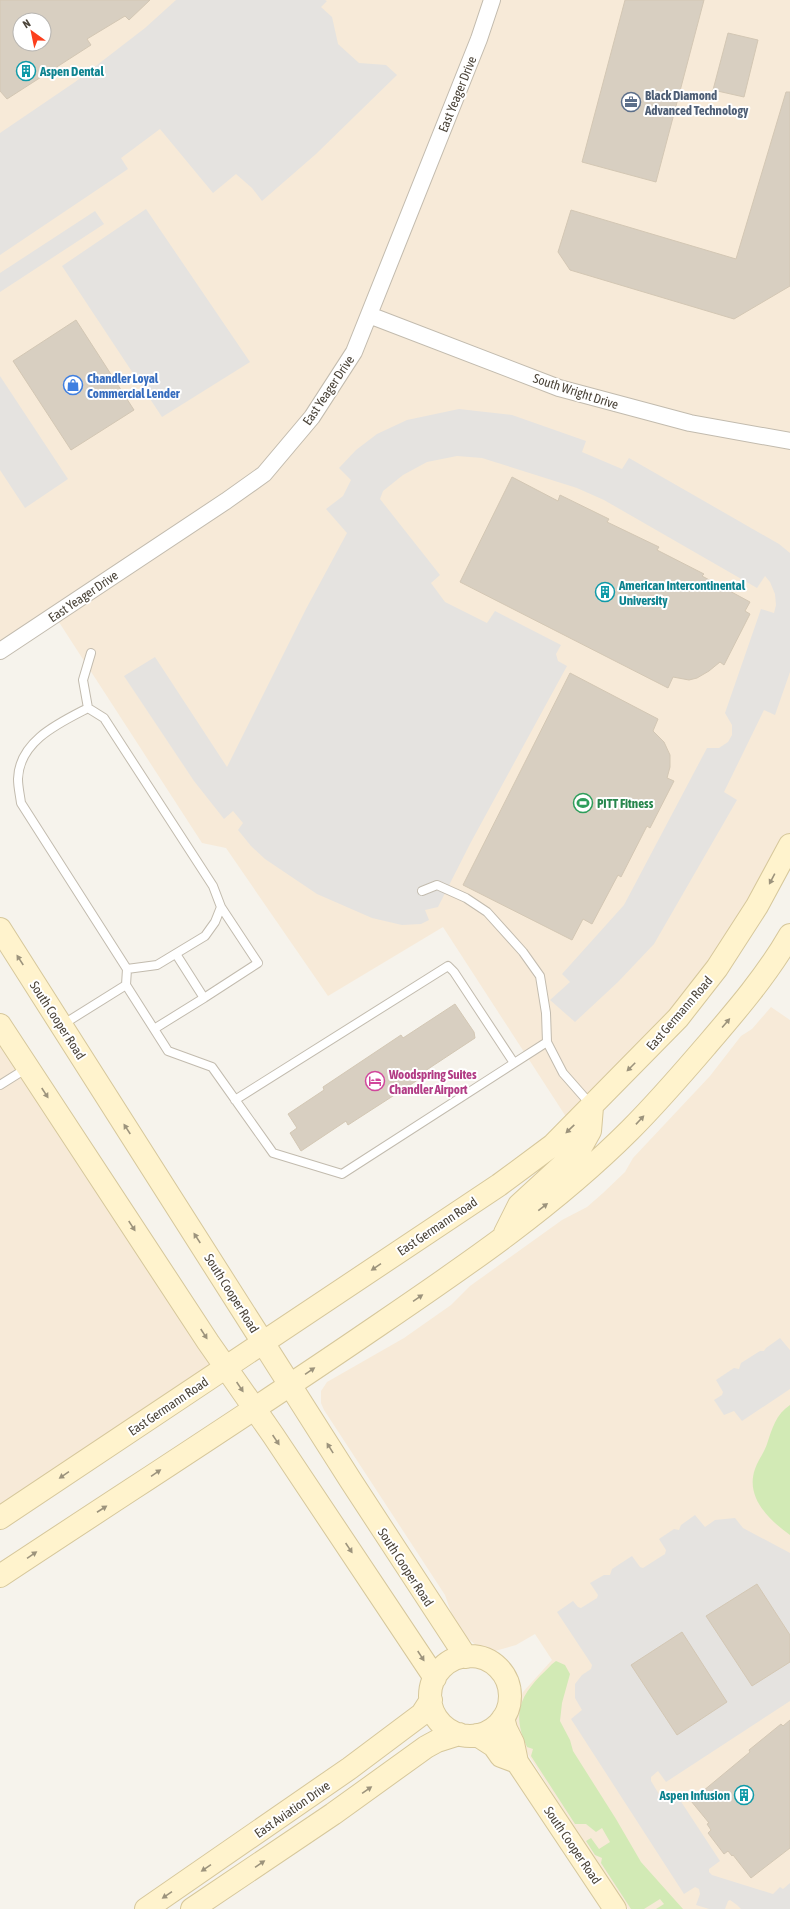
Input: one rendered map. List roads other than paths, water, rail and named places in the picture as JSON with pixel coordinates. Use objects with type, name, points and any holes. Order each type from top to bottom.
[{"type":"main road","name":"East Germann Road","points":[[0,1518],[499,1185],[553,1145],[678,1018],[717,968],[757,906],[790,845]]},
{"type":"main road","name":"South Cooper Road","points":[[0,929],[290,1385],[466,1657]]},
{"type":"main road","points":[[0,1576],[290,1385],[502,1240],[554,1199],[630,1130],[671,1087],[731,1017],[790,935]]},
{"type":"main road","points":[[0,1025],[226,1367],[435,1678]]},
{"type":"main road","points":[[502,1240],[519,1205],[580,1149],[590,1131],[592,1107]]},
{"type":"main road","points":[[430,1700],[431,1689],[435,1678],[443,1668],[453,1660],[466,1657],[479,1657],[492,1663],[502,1671],[508,1682],[510,1695],[510,1703],[503,1718],[496,1726],[487,1732],[468,1735]]},
{"type":"main road","name":"South Cooper Road","points":[[430,1700],[433,1712],[448,1730],[468,1735],[494,1746],[502,1756],[517,1762]]},
{"type":"main road","name":"East Aviation Drive","points":[[146,1909],[350,1768],[422,1714],[430,1700]]},
{"type":"main road","name":"South Cooper Road","points":[[503,1718],[506,1729],[513,1743],[517,1762],[615,1909]]},
{"type":"main road","name":"East Aviation Drive","points":[[192,1909],[327,1818],[426,1747],[438,1741],[468,1735]]},
{"type":"street","name":"East Yeager Drive","points":[[0,651],[226,501],[264,474],[312,417],[354,352],[479,39],[492,0]]},
{"type":"street","name":"South Wright Drive","points":[[369,315],[559,388],[690,422],[790,441]]},
{"type":"lane","points":[[91,653],[83,680],[88,708],[104,718],[213,886],[221,907],[258,962],[154,1029]]},
{"type":"lane","points":[[88,708],[53,726],[25,752],[18,778],[21,803],[127,969],[126,985],[168,1051],[212,1067],[273,1153],[342,1174],[547,1042]]},
{"type":"lane","points":[[422,891],[437,885],[466,898],[487,912],[523,952],[540,976],[546,1013],[547,1042],[563,1073],[592,1107]]},
{"type":"lane","points":[[127,969],[157,965],[205,936],[215,922],[221,907]]},
{"type":"lane","points":[[176,954],[204,998]]},
{"type":"lane","points":[[235,1100],[448,966],[454,972],[514,1063]]},
{"type":"lane","points":[[62,1025],[126,985]]},
{"type":"lane","points":[[0,1085],[28,1068]]},
{"type":"place","name":"Aspen Dental","points":[[26,71]]},
{"type":"place","name":"Black Diamond Advanced Technology","points":[[631,102]]},
{"type":"place","name":"Chandler Loyal Commercial Lender","points":[[73,385]]},
{"type":"place","name":"American Intercontinental University","points":[[605,592]]},
{"type":"place","name":"PITT Fitness","points":[[583,803]]},
{"type":"place","name":"Woodspring Suites Chandler Airport","points":[[375,1081]]},
{"type":"place","name":"Aspen Infusion","points":[[744,1795]]}]
